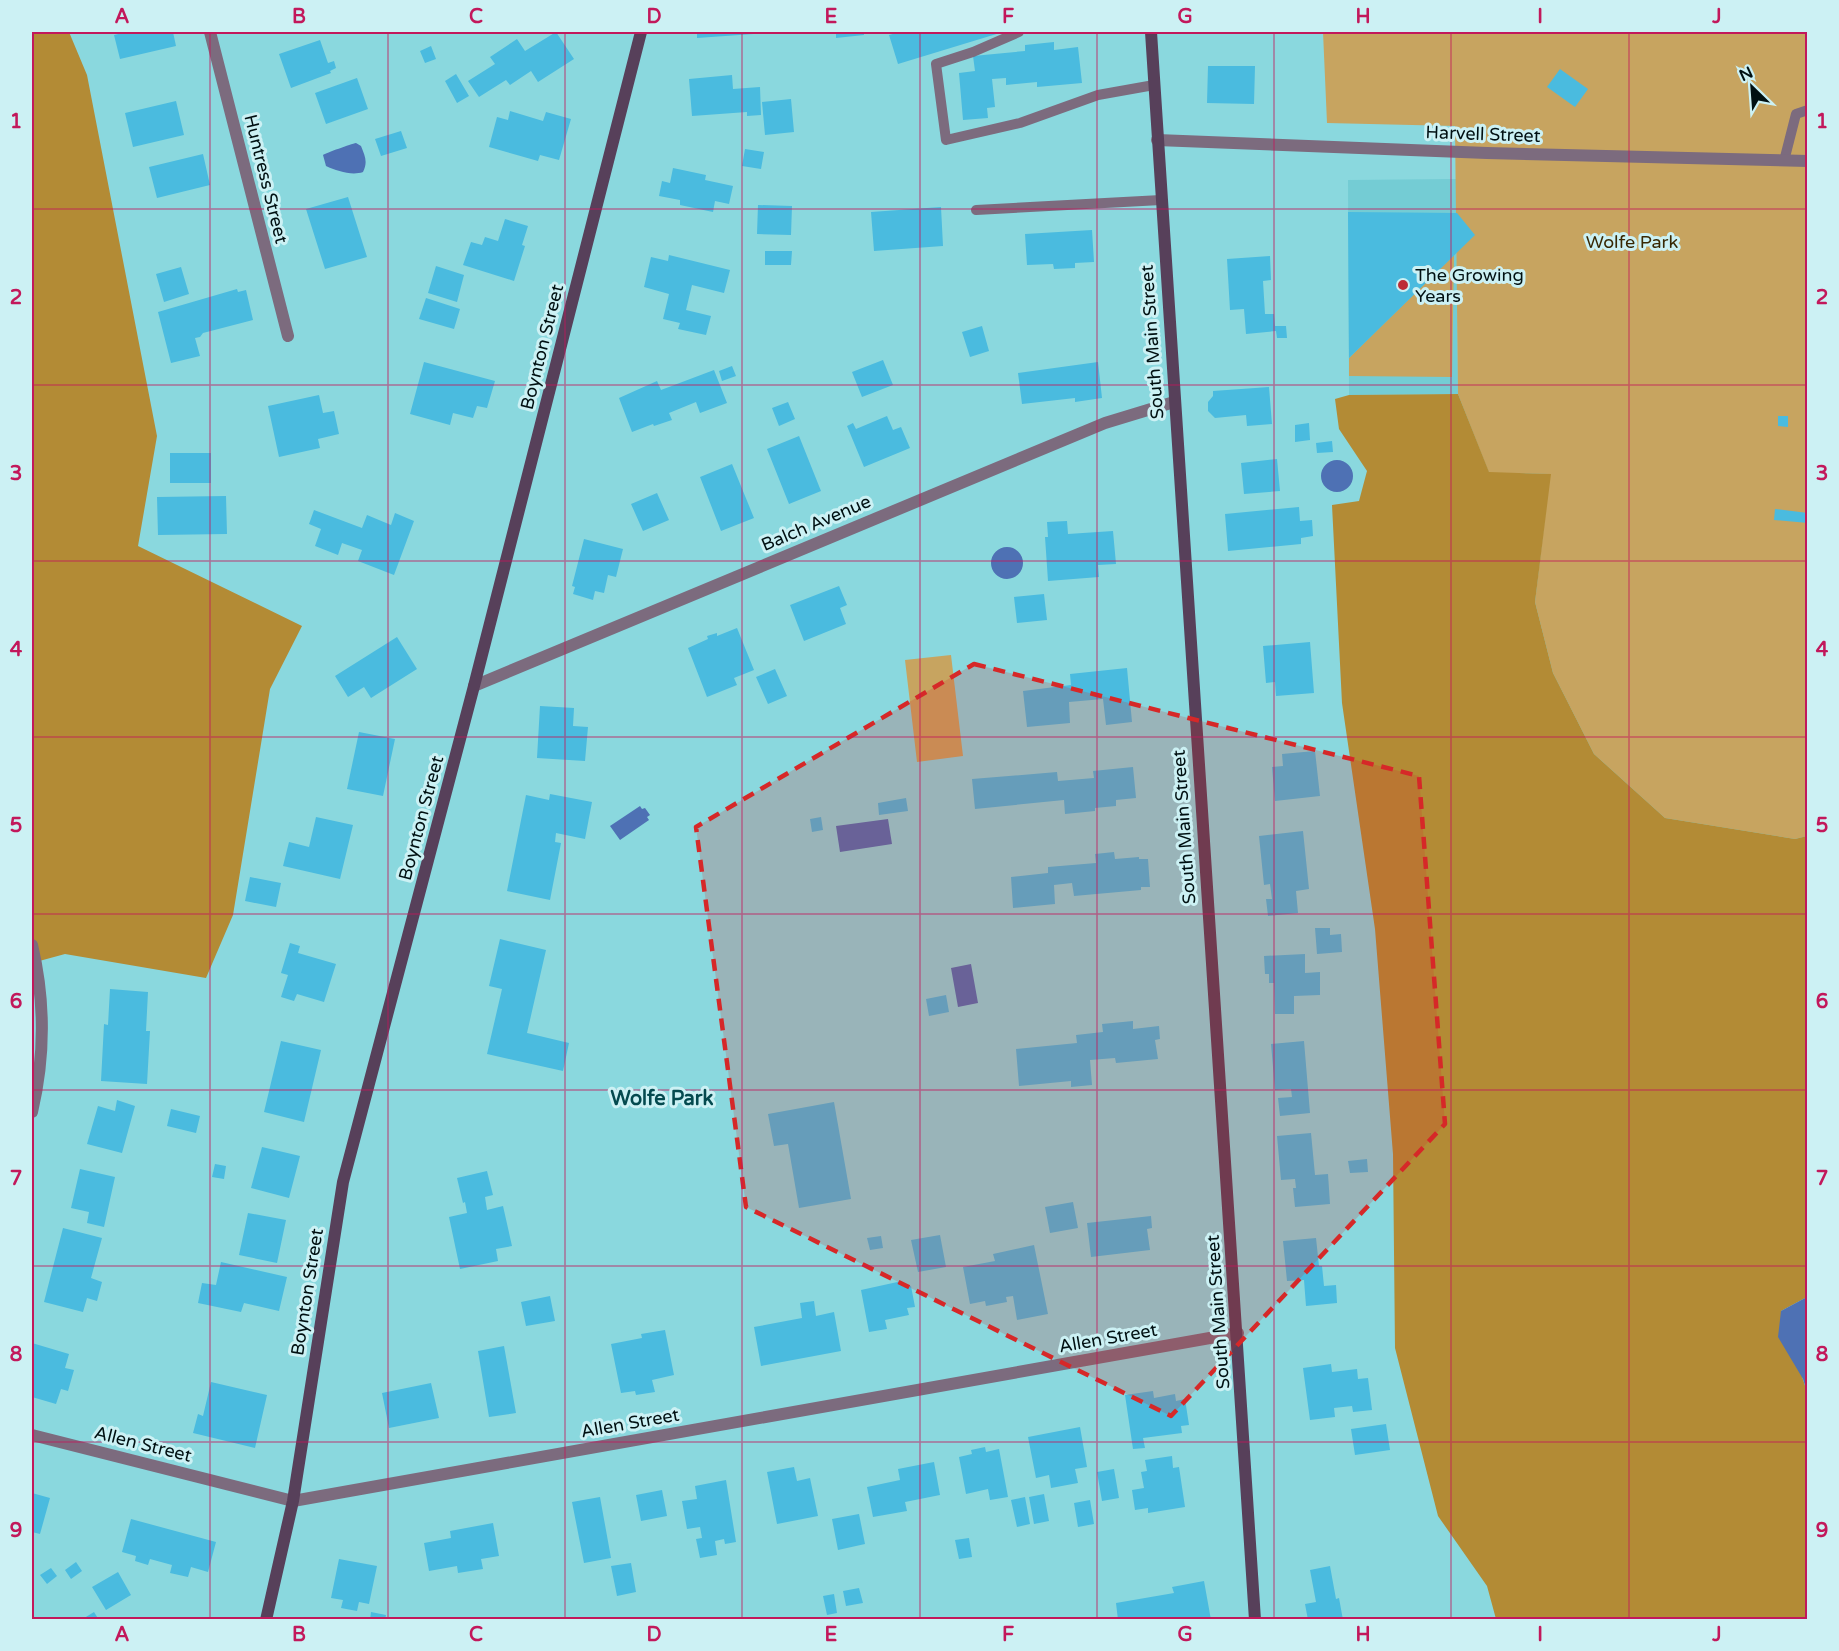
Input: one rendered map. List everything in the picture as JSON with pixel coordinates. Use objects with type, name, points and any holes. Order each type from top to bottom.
[{"type":"street","name":"Huntress Street","points":[[210,32],[288,336]]},
{"type":"street","name":"Boynton Street","points":[[266,1620],[293,1501],[343,1182],[474,686],[641,32]]},
{"type":"street","name":"South Main Street","points":[[1151,32],[1255,1620]]},
{"type":"street","name":"Harvell Street","points":[[1157,140],[1487,153],[1808,161]]},
{"type":"street","name":"Balch Avenue","points":[[474,686],[1105,423],[1174,402]]},
{"type":"street","points":[[32,945],[42,1020],[42,1050],[32,1112]]},
{"type":"street","name":"Allen Street","points":[[32,1435],[293,1501],[1238,1333]]},
{"type":"lane","points":[[1019,32],[973,52],[936,64],[946,140],[1020,123],[1098,95],[1154,85]]},
{"type":"lane","points":[[1784,161],[1796,114],[1808,110]]},
{"type":"lane","points":[[976,210],[1161,200]]},
{"type":"highlighted area","points":[[974,664],[1419,776],[1445,1124],[1171,1416],[746,1207],[696,827]]},
{"type":"shaded area","points":[[32,32],[69,32],[87,75],[157,436],[138,546],[302,626],[270,689],[233,915],[206,978],[65,954],[32,963]]},
{"type":"shaded area","points":[[356,143],[361,146],[365,156],[363,172],[349,173],[326,166],[323,155]]},
{"type":"shaded area","name":"The Growing Years","points":[[1456,179],[1458,394],[1349,395],[1348,180]]},
{"type":"shaded area","points":[[1458,394],[1489,472],[1551,474],[1535,602],[1553,673],[1594,754],[1665,818],[1795,839],[1807,836],[1807,1297],[1781,1311],[1807,1392],[1807,1619],[1496,1619],[1487,1586],[1438,1516],[1395,1348],[1393,1154],[1375,929],[1342,703],[1332,505],[1359,501],[1367,471],[1339,429],[1335,399],[1349,395]]},
{"type":"shaded area","points":[[1337,460],[1348,465],[1353,476],[1348,487],[1337,492],[1326,487],[1321,476],[1326,465]]},
{"type":"shaded area","points":[[1007,547],[1018,552],[1023,563],[1018,574],[1007,579],[996,574],[991,563],[996,552]]},
{"type":"shaded area","points":[[640,806],[642,809],[645,808],[650,815],[647,817],[649,820],[620,840],[610,826]]},
{"type":"shaded area","points":[[888,819],[892,844],[840,852],[836,826]]},
{"type":"shaded area","points":[[971,964],[978,1003],[958,1007],[951,968]]},
{"type":"shaded area","points":[[1807,1297],[1807,1392],[1803,1379],[1778,1337],[1781,1311]]},
{"type":"green space","name":"Wolfe Park","points":[[1323,32],[1807,32],[1807,836],[1795,839],[1665,818],[1594,754],[1553,673],[1535,602],[1550,474],[1489,473],[1458,394],[1455,126],[1327,123]]},
{"type":"green space","points":[[1454,255],[1452,377],[1349,376],[1349,358]]},
{"type":"green space","points":[[951,655],[963,756],[917,762],[905,660]]},
{"type":"building","points":[[127,32],[173,32],[176,46],[120,59],[114,35]]},
{"type":"building","points":[[556,32],[574,59],[538,82],[531,71],[510,85],[506,80],[479,97],[468,81],[495,64],[490,57],[517,39],[525,51]]},
{"type":"building","points":[[697,32],[767,32],[767,33],[697,38]]},
{"type":"building","points":[[836,32],[864,32],[864,35],[836,38]]},
{"type":"building","points":[[900,32],[1003,32],[898,64],[889,35]]},
{"type":"building","points":[[320,40],[328,63],[334,61],[336,68],[330,71],[331,73],[291,88],[279,54]]},
{"type":"building","points":[[1054,42],[1054,50],[1078,47],[1082,83],[1037,87],[1037,82],[1006,85],[1006,78],[992,79],[995,107],[987,108],[988,118],[963,120],[959,73],[975,71],[973,56],[1025,51],[1025,45]]},
{"type":"building","points":[[431,46],[436,59],[425,63],[420,51]]},
{"type":"building","points":[[1208,66],[1255,66],[1254,104],[1207,103]]},
{"type":"building","points":[[1560,69],[1588,89],[1575,107],[1547,87]]},
{"type":"building","points":[[456,74],[469,96],[457,103],[445,81]]},
{"type":"building","points":[[732,75],[733,89],[760,87],[761,115],[747,116],[747,112],[692,116],[689,79]]},
{"type":"building","points":[[357,78],[368,109],[326,124],[315,93]]},
{"type":"building","points":[[791,99],[794,132],[765,135],[762,102]]},
{"type":"building","points":[[176,101],[184,135],[133,147],[125,113]]},
{"type":"building","points":[[510,111],[543,121],[546,112],[571,119],[559,160],[540,155],[538,161],[489,147],[497,117],[508,120]]},
{"type":"building","points":[[401,131],[407,148],[381,156],[375,139]]},
{"type":"building","points":[[745,149],[764,152],[761,169],[742,166]]},
{"type":"building","points":[[203,154],[210,185],[157,198],[149,167]]},
{"type":"building","points":[[673,168],[706,175],[705,180],[733,186],[729,204],[715,201],[713,212],[680,205],[680,200],[659,196],[662,181],[670,183]]},
{"type":"building","points":[[348,197],[367,257],[325,269],[306,209]]},
{"type":"building","points":[[758,205],[792,206],[791,235],[757,234]]},
{"type":"building","points":[[941,207],[943,246],[874,251],[871,212]]},
{"type":"building","points":[[1348,212],[1457,213],[1475,235],[1349,358]]},
{"type":"building","points":[[505,219],[528,226],[522,245],[525,246],[514,281],[463,265],[471,242],[482,245],[485,237],[498,241]]},
{"type":"building","points":[[1092,230],[1094,262],[1075,263],[1075,268],[1054,269],[1053,264],[1027,265],[1025,234]]},
{"type":"building","points":[[765,251],[792,251],[791,265],[765,265]]},
{"type":"building","points":[[669,255],[730,270],[724,293],[692,285],[686,310],[711,316],[706,335],[678,329],[680,323],[663,319],[669,294],[644,287],[651,257],[668,261]]},
{"type":"building","points":[[1270,256],[1271,280],[1263,281],[1265,314],[1274,314],[1275,326],[1286,326],[1287,338],[1277,338],[1276,331],[1246,334],[1244,309],[1230,310],[1227,259]]},
{"type":"building","points":[[436,266],[464,275],[457,302],[428,293]]},
{"type":"building","points":[[181,267],[189,294],[164,302],[156,274]]},
{"type":"building","points":[[237,289],[238,292],[246,290],[253,320],[203,333],[200,337],[195,338],[200,356],[171,363],[158,312]]},
{"type":"building","points":[[426,298],[460,309],[454,329],[419,319]]},
{"type":"building","points":[[982,326],[989,351],[970,357],[962,332]]},
{"type":"building","points":[[883,360],[893,385],[862,397],[852,372]]},
{"type":"building","points":[[424,362],[495,381],[487,408],[477,406],[473,418],[453,413],[450,425],[410,414]]},
{"type":"building","points":[[1098,362],[1102,398],[1075,402],[1075,398],[1022,404],[1018,373]]},
{"type":"building","points":[[732,366],[736,376],[722,381],[719,371]]},
{"type":"building","points":[[714,370],[727,403],[700,413],[696,402],[669,413],[672,420],[632,432],[619,398],[657,381],[661,390]]},
{"type":"building","points":[[1269,387],[1272,424],[1247,426],[1246,415],[1215,418],[1208,411],[1208,402],[1213,396],[1213,391]]},
{"type":"building","points":[[319,395],[323,413],[334,411],[339,434],[318,439],[320,448],[279,457],[268,406]]},
{"type":"building","points":[[788,402],[795,419],[779,426],[772,408]]},
{"type":"building","points":[[887,416],[893,430],[901,427],[910,448],[864,467],[847,426],[853,423],[856,429]]},
{"type":"building","points":[[1778,416],[1788,416],[1788,427],[1778,426]]},
{"type":"building","points":[[1309,423],[1310,440],[1295,442],[1295,425]]},
{"type":"building","points":[[799,436],[821,491],[789,504],[767,449]]},
{"type":"building","points":[[1332,441],[1333,452],[1317,453],[1316,443]]},
{"type":"building","points":[[170,453],[211,453],[211,483],[170,483]]},
{"type":"building","points":[[1277,459],[1280,491],[1244,494],[1241,463]]},
{"type":"building","points":[[732,464],[754,518],[721,531],[700,477]]},
{"type":"building","points":[[657,493],[669,520],[643,531],[631,504]]},
{"type":"building","points":[[226,496],[227,534],[158,535],[157,497]]},
{"type":"building","points":[[1299,507],[1300,521],[1312,520],[1313,536],[1301,538],[1301,544],[1228,551],[1225,514]]},
{"type":"building","points":[[1775,509],[1808,513],[1808,523],[1774,520]]},
{"type":"building","points":[[314,510],[362,528],[367,515],[391,525],[395,513],[414,521],[394,575],[358,561],[362,550],[342,543],[338,555],[315,546],[321,529],[309,524]]},
{"type":"building","points":[[1067,521],[1068,534],[1113,531],[1116,564],[1098,565],[1099,577],[1048,581],[1045,537],[1048,537],[1047,522]]},
{"type":"building","points":[[584,539],[623,549],[616,577],[608,575],[604,593],[595,591],[593,600],[573,594],[575,587],[572,586]]},
{"type":"building","points":[[839,586],[847,605],[840,608],[846,624],[804,641],[790,605]]},
{"type":"building","points":[[1044,594],[1047,620],[1017,623],[1014,597]]},
{"type":"building","points":[[737,628],[754,670],[734,678],[737,685],[707,697],[688,648],[708,639],[707,636],[717,633],[717,636]]},
{"type":"building","points":[[397,637],[417,669],[371,698],[364,687],[348,697],[335,676]]},
{"type":"building","points":[[1310,642],[1314,693],[1276,696],[1275,682],[1266,683],[1263,646]]},
{"type":"building","points":[[1127,668],[1132,722],[1106,725],[1103,699],[1069,702],[1070,723],[1027,727],[1023,691],[1071,685],[1070,674]]},
{"type":"building","points":[[775,669],[787,696],[768,704],[756,677]]},
{"type":"building","points":[[540,706],[574,708],[573,726],[588,727],[585,761],[537,758]]},
{"type":"building","points":[[359,732],[395,739],[383,796],[347,789]]},
{"type":"building","points":[[1315,751],[1320,796],[1275,801],[1272,767],[1283,766],[1282,754]]},
{"type":"building","points":[[1133,767],[1136,798],[1116,800],[1116,806],[1065,814],[1064,800],[975,809],[972,779],[1057,772],[1058,781],[1094,778],[1093,771]]},
{"type":"building","points":[[550,794],[592,802],[585,839],[556,833],[555,842],[561,843],[550,900],[507,891],[526,795],[549,800]]},
{"type":"building","points":[[906,798],[908,811],[879,815],[878,803]]},
{"type":"building","points":[[316,817],[353,825],[340,879],[283,866],[289,842],[309,847]]},
{"type":"building","points":[[821,817],[823,830],[812,832],[810,819]]},
{"type":"building","points":[[1303,831],[1309,889],[1296,891],[1298,913],[1268,916],[1266,899],[1272,899],[1270,884],[1264,885],[1259,836]]},
{"type":"building","points":[[1114,852],[1115,859],[1139,857],[1139,859],[1148,859],[1150,887],[1141,887],[1141,890],[1074,896],[1072,883],[1054,885],[1055,904],[1013,908],[1011,877],[1048,873],[1048,867],[1096,863],[1095,854]]},
{"type":"building","points":[[250,877],[281,883],[276,907],[245,901]]},
{"type":"building","points":[[1315,928],[1330,928],[1330,935],[1341,934],[1342,952],[1317,954]]},
{"type":"building","points":[[500,939],[546,950],[527,1033],[569,1043],[563,1071],[487,1054],[502,989],[489,986]]},
{"type":"building","points":[[290,943],[300,946],[298,953],[336,964],[324,1002],[297,994],[294,1001],[281,997],[288,975],[281,973]]},
{"type":"building","points":[[1305,954],[1305,973],[1320,972],[1320,995],[1294,996],[1294,1014],[1275,1014],[1274,983],[1269,983],[1269,974],[1265,974],[1264,956]]},
{"type":"building","points":[[110,989],[148,992],[146,1031],[150,1031],[147,1084],[101,1081],[104,1024],[108,1025]]},
{"type":"building","points":[[946,995],[949,1012],[929,1016],[926,999]]},
{"type":"building","points":[[1133,1021],[1133,1029],[1159,1026],[1160,1039],[1155,1040],[1158,1059],[1116,1063],[1115,1058],[1090,1060],[1092,1085],[1071,1087],[1071,1081],[1019,1086],[1016,1049],[1077,1043],[1076,1035],[1103,1032],[1102,1024]]},
{"type":"building","points":[[281,1041],[321,1050],[304,1122],[264,1112]]},
{"type":"building","points":[[1304,1041],[1310,1113],[1280,1116],[1278,1098],[1292,1097],[1291,1089],[1275,1090],[1271,1044]]},
{"type":"building","points":[[117,1100],[135,1106],[122,1153],[87,1144],[98,1106],[115,1111]]},
{"type":"building","points":[[834,1102],[851,1199],[799,1208],[788,1144],[774,1146],[768,1114]]},
{"type":"building","points":[[171,1109],[200,1116],[196,1133],[167,1126]]},
{"type":"building","points":[[1311,1133],[1315,1175],[1328,1174],[1330,1204],[1295,1207],[1293,1188],[1296,1188],[1295,1179],[1281,1180],[1277,1136]]},
{"type":"building","points":[[262,1147],[300,1156],[289,1198],[251,1188]]},
{"type":"building","points":[[1367,1159],[1368,1172],[1350,1173],[1348,1161]]},
{"type":"building","points":[[215,1164],[226,1166],[224,1179],[212,1177]]},
{"type":"building","points":[[80,1169],[115,1177],[104,1227],[87,1223],[89,1212],[71,1208]]},
{"type":"building","points":[[487,1171],[493,1195],[485,1197],[487,1210],[503,1206],[512,1246],[496,1249],[498,1261],[460,1269],[449,1217],[467,1213],[457,1178]]},
{"type":"building","points":[[1073,1202],[1078,1228],[1050,1233],[1045,1207]]},
{"type":"building","points":[[248,1213],[286,1220],[277,1263],[239,1255]]},
{"type":"building","points":[[1151,1216],[1152,1228],[1147,1229],[1150,1250],[1091,1257],[1087,1223]]},
{"type":"building","points":[[63,1228],[102,1238],[91,1278],[102,1282],[97,1301],[87,1298],[83,1312],[44,1302]]},
{"type":"building","points":[[940,1235],[946,1267],[918,1272],[911,1240]]},
{"type":"building","points":[[881,1236],[883,1248],[870,1250],[867,1238]]},
{"type":"building","points":[[1316,1238],[1324,1286],[1336,1285],[1337,1303],[1306,1306],[1304,1280],[1287,1281],[1283,1241]]},
{"type":"building","points":[[1034,1245],[1048,1314],[1017,1320],[1013,1296],[1006,1297],[1007,1302],[986,1306],[985,1301],[970,1304],[963,1267],[995,1261],[993,1254]]},
{"type":"building","points":[[221,1262],[287,1277],[279,1311],[244,1303],[241,1312],[198,1303],[202,1283],[216,1285]]},
{"type":"building","points":[[902,1281],[903,1287],[911,1286],[915,1307],[907,1308],[909,1315],[885,1320],[887,1329],[869,1332],[861,1290]]},
{"type":"building","points":[[550,1296],[555,1321],[526,1326],[521,1302]]},
{"type":"building","points":[[814,1301],[816,1316],[834,1312],[841,1351],[761,1366],[754,1327],[802,1318],[800,1303]]},
{"type":"building","points":[[665,1330],[674,1375],[652,1380],[655,1392],[636,1395],[635,1391],[621,1393],[611,1344],[642,1338],[641,1334]]},
{"type":"building","points":[[32,1343],[69,1354],[65,1368],[74,1370],[68,1391],[61,1389],[56,1404],[32,1397]]},
{"type":"building","points":[[504,1346],[516,1413],[489,1417],[478,1351]]},
{"type":"building","points":[[1331,1364],[1332,1372],[1357,1369],[1358,1379],[1368,1378],[1372,1410],[1353,1412],[1352,1406],[1334,1408],[1335,1417],[1310,1420],[1303,1368]]},
{"type":"building","points":[[211,1382],[267,1395],[255,1448],[193,1433],[198,1414],[203,1416]]},
{"type":"building","points":[[431,1383],[439,1418],[389,1428],[382,1393]]},
{"type":"building","points":[[1153,1391],[1154,1398],[1175,1394],[1176,1401],[1185,1399],[1189,1425],[1181,1426],[1182,1433],[1143,1438],[1145,1448],[1133,1449],[1125,1395]]},
{"type":"building","points":[[1386,1424],[1390,1450],[1355,1455],[1351,1429]]},
{"type":"building","points":[[1080,1427],[1087,1467],[1075,1469],[1078,1483],[1051,1488],[1049,1475],[1036,1478],[1028,1437]]},
{"type":"building","points":[[985,1447],[986,1452],[999,1449],[1008,1497],[990,1500],[988,1489],[966,1494],[959,1457],[972,1454],[971,1450]]},
{"type":"building","points":[[1172,1456],[1173,1468],[1179,1467],[1185,1507],[1148,1513],[1148,1508],[1135,1510],[1132,1490],[1144,1488],[1141,1472],[1147,1471],[1145,1460]]},
{"type":"building","points":[[934,1462],[940,1495],[905,1502],[907,1511],[873,1517],[867,1487],[900,1480],[898,1469]]},
{"type":"building","points":[[794,1467],[797,1481],[810,1478],[818,1516],[777,1524],[767,1472]]},
{"type":"building","points":[[1114,1469],[1119,1498],[1102,1501],[1097,1472]]},
{"type":"building","points":[[726,1480],[736,1542],[725,1544],[724,1539],[715,1541],[717,1555],[700,1558],[696,1539],[702,1538],[700,1527],[687,1529],[682,1501],[697,1499],[695,1486]]},
{"type":"building","points":[[662,1490],[667,1516],[641,1521],[636,1495]]},
{"type":"building","points":[[32,1493],[50,1498],[40,1534],[32,1532]]},
{"type":"building","points":[[1044,1494],[1049,1521],[1034,1524],[1029,1497]]},
{"type":"building","points":[[600,1497],[611,1558],[584,1563],[572,1502]]},
{"type":"building","points":[[1025,1497],[1030,1524],[1017,1527],[1011,1500]]},
{"type":"building","points":[[1090,1500],[1094,1524],[1078,1527],[1074,1503]]},
{"type":"building","points":[[859,1514],[865,1544],[838,1550],[832,1519]]},
{"type":"building","points":[[131,1519],[216,1542],[208,1572],[191,1567],[188,1577],[170,1573],[172,1565],[150,1559],[148,1565],[135,1561],[136,1556],[122,1552]]},
{"type":"building","points":[[493,1523],[499,1556],[481,1559],[483,1569],[458,1573],[457,1566],[429,1571],[424,1543],[451,1538],[450,1531]]},
{"type":"building","points":[[969,1538],[972,1557],[959,1559],[955,1540]]},
{"type":"building","points":[[339,1559],[377,1566],[369,1604],[359,1602],[357,1611],[341,1608],[343,1600],[331,1598]]},
{"type":"building","points":[[76,1562],[82,1571],[71,1579],[65,1570]]},
{"type":"building","points":[[631,1563],[636,1592],[617,1596],[611,1566]]},
{"type":"building","points":[[1330,1566],[1336,1599],[1339,1598],[1343,1620],[1308,1620],[1305,1604],[1316,1602],[1310,1570]]},
{"type":"building","points":[[51,1568],[57,1576],[47,1584],[40,1575]]},
{"type":"building","points":[[118,1572],[131,1595],[106,1610],[92,1587]]},
{"type":"building","points":[[1204,1581],[1211,1620],[1118,1620],[1116,1603],[1174,1593],[1172,1587]]},
{"type":"building","points":[[859,1588],[863,1603],[846,1606],[843,1591]]},
{"type":"building","points":[[834,1594],[837,1613],[827,1615],[823,1596]]},
{"type":"building","points":[[94,1612],[99,1620],[81,1620]]},
{"type":"building","points":[[371,1612],[386,1615],[385,1620],[370,1620]]},
{"type":"place","name":"The Growing Years","points":[[1403,285]]},
{"type":"district","name":"Wolfe Park","points":[[662,1099]]}]
